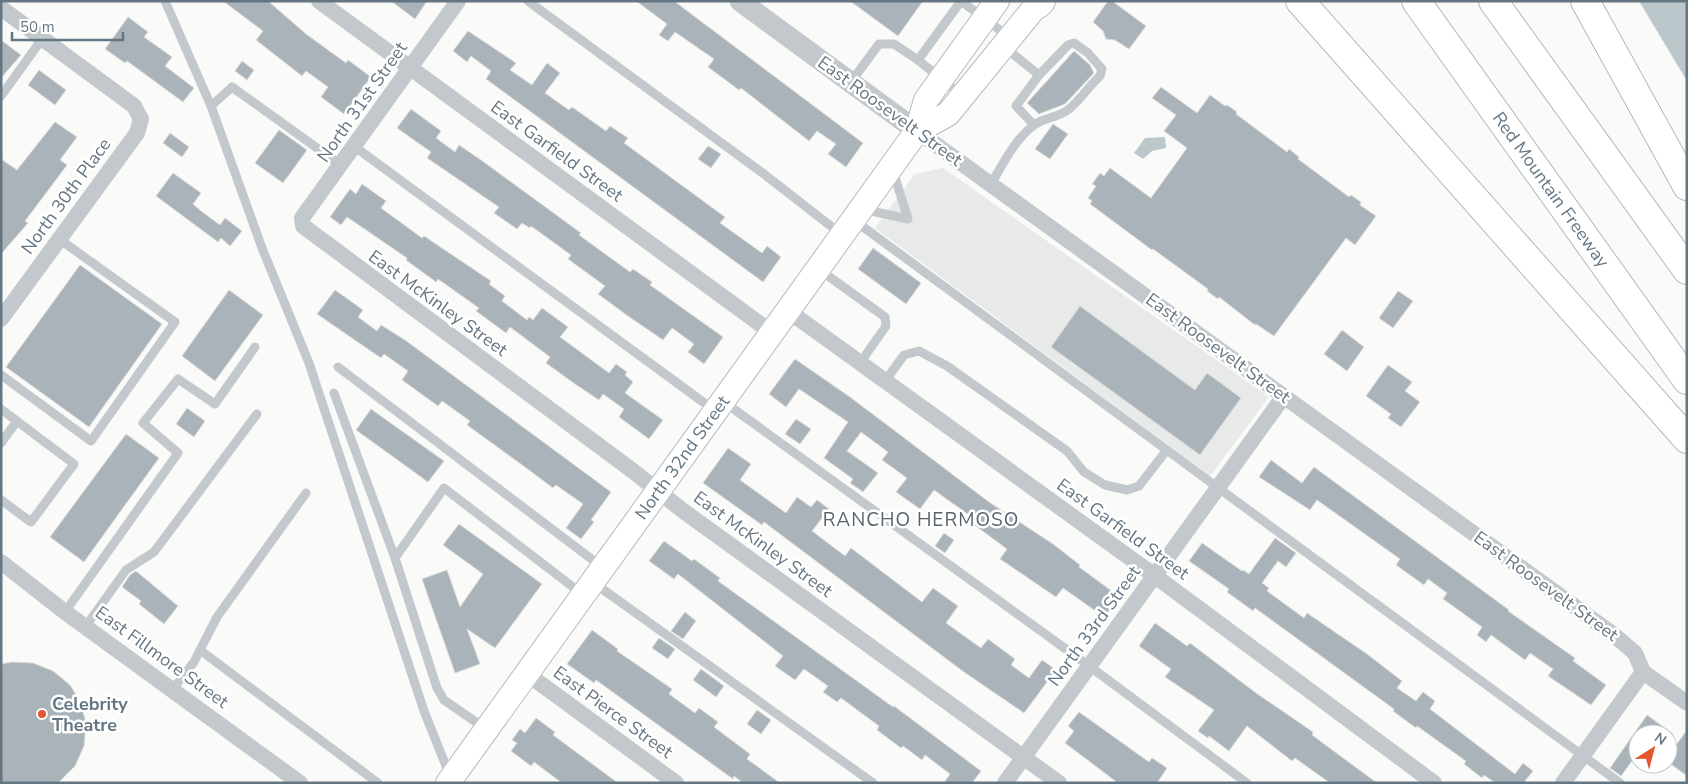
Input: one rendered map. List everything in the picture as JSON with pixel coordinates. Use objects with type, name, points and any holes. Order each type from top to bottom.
[{"type":"highway","points":[[1300,1],[1682,434]]},
{"type":"highway","name":"Red Mountain Freeway","points":[[1416,1],[1687,380]]},
{"type":"highway","points":[[1493,1],[1687,270]]},
{"type":"highway","points":[[1584,1],[1687,186]]},
{"type":"main road","name":"North 32nd Street","points":[[917,131],[948,114],[1040,2]]},
{"type":"main road","name":"North 32nd Street","points":[[449,781],[917,131],[926,100],[990,10]]},
{"type":"street","name":"East Garfield Street","points":[[319,1],[771,332]]},
{"type":"street","name":"North 31st Street","points":[[303,226],[302,218],[356,147],[458,1]]},
{"type":"street","name":"East Roosevelt Street","points":[[740,1],[1614,635],[1635,653],[1643,672],[1687,703]]},
{"type":"street","points":[[1,8],[42,39]]},
{"type":"street","name":"North 30th Place","points":[[1,319],[137,133],[141,119],[134,106],[42,39]]},
{"type":"street","name":"East McKinley Street","points":[[303,226],[657,490],[1059,783]]},
{"type":"street","name":"East Garfield Street","points":[[787,310],[1155,576],[1434,783]]},
{"type":"street","name":"North 33rd Street","points":[[1005,783],[1284,396]]},
{"type":"street","name":"East Fillmore Street","points":[[1,562],[65,612],[300,783]]},
{"type":"street","points":[[1563,783],[1643,672]]},
{"type":"street","name":"East Pierce Street","points":[[526,673],[676,783]]},
{"type":"lane","points":[[165,1],[211,106],[262,248],[309,363],[449,781]]},
{"type":"lane","points":[[528,1],[756,169],[851,221],[1620,783]]},
{"type":"lane","points":[[918,60],[961,1],[990,10],[1006,42],[1039,75]]},
{"type":"lane","points":[[1,96],[42,39]]},
{"type":"lane","points":[[991,184],[1022,137],[1034,125],[1068,110],[1100,76],[1102,68],[1088,53],[1074,43],[1068,45],[1039,75],[1016,106],[1034,125]]},
{"type":"lane","points":[[851,82],[879,44],[894,44],[918,60],[940,80],[962,96]]},
{"type":"lane","points":[[211,106],[232,87],[342,166]]},
{"type":"lane","points":[[356,147],[718,406],[1090,666],[1247,783]]},
{"type":"lane","points":[[851,221],[908,219],[891,166]]},
{"type":"lane","points":[[1,376],[91,441],[175,322],[59,239]]},
{"type":"lane","points":[[817,268],[885,317],[886,326],[860,363]]},
{"type":"lane","points":[[65,612],[178,453],[143,423],[178,379],[215,404],[255,347]]},
{"type":"lane","points":[[885,381],[904,356],[919,351],[947,366],[1067,451],[1084,472],[1105,485],[1127,490],[1139,486],[1166,451]]},
{"type":"lane","points":[[338,367],[592,581],[873,783]]},
{"type":"lane","points":[[334,393],[395,558],[437,688],[444,700],[486,729]]},
{"type":"lane","points":[[1,409],[74,464],[31,522],[1,500]]},
{"type":"lane","points":[[86,626],[126,570],[154,552],[257,414]]},
{"type":"lane","points":[[1,443],[17,421]]},
{"type":"lane","points":[[395,558],[444,488],[550,569],[592,581]]},
{"type":"lane","points":[[173,689],[194,662],[217,617],[306,493]]},
{"type":"lane","points":[[200,650],[378,783]]},
{"type":"shaded area","points":[[1639,1],[1687,1],[1687,81]]},
{"type":"shaded area","points":[[1165,137],[1166,148],[1152,151],[1143,159],[1134,153],[1145,138]]},
{"type":"shaded area","points":[[943,168],[1269,397],[1210,476],[875,228],[915,174]]},
{"type":"building","points":[[223,1],[268,1],[306,34],[346,63],[348,60],[371,77],[344,114],[321,97],[328,87],[306,71],[302,76],[256,40],[263,31]]},
{"type":"building","points":[[391,1],[427,1],[415,19]]},
{"type":"building","points":[[636,1],[674,1],[863,143],[846,167],[828,154],[836,144],[817,131],[809,141],[741,88],[739,90],[708,67],[714,59],[675,32],[668,41],[659,35],[667,24]]},
{"type":"building","points":[[850,1],[923,1],[898,36]]},
{"type":"building","points":[[1108,1],[1112,1],[1146,26],[1129,49],[1115,40],[1106,39],[1103,31],[1093,22]]},
{"type":"building","points":[[128,17],[148,32],[144,37],[172,57],[165,66],[194,88],[183,102],[127,61],[125,63],[105,49]]},
{"type":"building","points":[[468,31],[516,63],[510,70],[532,85],[547,63],[560,73],[545,93],[569,110],[572,107],[606,131],[610,126],[628,138],[624,143],[725,217],[720,223],[762,253],[767,246],[781,257],[763,282],[486,79],[491,71],[471,56],[467,62],[453,51]]},
{"type":"building","points":[[1,40],[21,55],[1,78]]},
{"type":"building","points":[[1074,51],[1090,65],[1094,73],[1065,104],[1039,114],[1027,103]]},
{"type":"building","points":[[242,61],[254,70],[247,80],[235,71]]},
{"type":"building","points":[[39,70],[66,90],[55,105],[28,85]]},
{"type":"building","points":[[1161,87],[1197,113],[1210,95],[1225,106],[1227,105],[1237,112],[1236,114],[1287,152],[1289,149],[1299,157],[1298,159],[1349,197],[1351,195],[1361,202],[1360,205],[1376,216],[1355,245],[1346,238],[1274,336],[1255,325],[1219,297],[1218,299],[1207,291],[1208,289],[1090,204],[1092,201],[1088,198],[1096,186],[1092,184],[1100,173],[1104,176],[1110,168],[1151,198],[1187,148],[1164,131],[1176,115],[1152,98]]},
{"type":"building","points":[[411,109],[441,131],[436,138],[455,152],[459,145],[481,160],[581,233],[579,235],[630,272],[633,269],[652,282],[650,285],[723,337],[704,364],[688,352],[694,344],[672,328],[663,340],[628,316],[598,294],[605,286],[568,259],[571,255],[531,226],[530,228],[522,223],[517,229],[494,213],[499,207],[427,158],[431,152],[397,128]]},
{"type":"building","points":[[55,122],[77,137],[60,160],[67,165],[25,221],[28,223],[1,254],[1,159],[17,170]]},
{"type":"building","points":[[1053,124],[1068,134],[1050,159],[1035,149]]},
{"type":"building","points":[[279,130],[307,150],[283,183],[255,163]]},
{"type":"building","points":[[170,133],[189,147],[182,157],[163,143]]},
{"type":"building","points":[[708,146],[721,154],[711,168],[698,159]]},
{"type":"building","points":[[173,173],[201,193],[193,204],[201,211],[220,225],[225,218],[242,231],[230,246],[221,238],[218,242],[156,196]]},
{"type":"building","points":[[362,184],[386,201],[381,208],[422,238],[424,236],[491,281],[489,284],[505,296],[502,301],[527,320],[529,317],[533,320],[542,308],[568,327],[560,337],[609,373],[616,364],[627,372],[625,375],[633,382],[625,393],[663,420],[649,439],[619,417],[624,409],[603,394],[599,400],[575,384],[546,363],[550,357],[510,327],[506,333],[476,311],[479,308],[438,279],[436,282],[406,260],[407,258],[347,217],[341,225],[330,217],[350,189],[356,194]]},
{"type":"building","points":[[873,248],[921,283],[906,304],[858,269]]},
{"type":"building","points":[[80,265],[162,324],[89,427],[6,367]]},
{"type":"building","points":[[229,290],[263,315],[215,381],[182,356]]},
{"type":"building","points":[[335,290],[363,310],[358,317],[377,331],[381,325],[405,340],[611,492],[591,520],[594,522],[581,539],[566,528],[583,504],[556,485],[553,488],[467,425],[470,421],[442,401],[438,406],[402,380],[408,371],[384,354],[381,358],[317,314]]},
{"type":"building","points":[[1398,291],[1413,301],[1393,328],[1379,318]]},
{"type":"building","points":[[1080,306],[1195,390],[1207,373],[1241,398],[1200,455],[1051,347]]},
{"type":"building","points":[[1342,330],[1364,347],[1347,371],[1324,354]]},
{"type":"building","points":[[795,359],[850,397],[989,502],[1053,544],[1080,565],[1079,567],[1113,592],[1107,600],[1114,604],[1104,617],[1063,588],[1056,597],[1000,559],[1007,549],[973,524],[976,520],[934,490],[920,509],[896,492],[907,478],[882,460],[888,452],[861,432],[847,451],[878,473],[863,492],[850,483],[853,479],[824,458],[848,422],[799,389],[786,407],[769,394]]},
{"type":"building","points":[[1388,365],[1412,382],[1405,391],[1420,402],[1401,427],[1388,418],[1391,414],[1366,396]]},
{"type":"building","points":[[187,408],[205,421],[194,437],[176,424]]},
{"type":"building","points":[[371,409],[444,461],[428,482],[356,430]]},
{"type":"building","points":[[796,419],[811,429],[800,444],[785,434]]},
{"type":"building","points":[[126,434],[159,458],[84,562],[50,537]]},
{"type":"building","points":[[728,448],[751,464],[740,480],[786,513],[797,497],[811,507],[817,500],[829,509],[812,531],[845,556],[851,548],[922,602],[933,588],[958,606],[946,623],[981,648],[988,639],[1015,659],[1011,665],[1029,678],[1042,660],[1056,670],[1024,713],[964,672],[764,522],[762,525],[703,483]]},
{"type":"building","points":[[1271,460],[1302,483],[1314,467],[1508,611],[1575,658],[1573,661],[1606,685],[1591,705],[1548,676],[1553,669],[1530,653],[1525,660],[1491,635],[1486,642],[1477,635],[1482,627],[1443,599],[1447,593],[1428,579],[1424,585],[1396,565],[1400,559],[1317,500],[1310,510],[1259,477]]},
{"type":"building","points":[[459,524],[542,584],[495,648],[467,629],[480,664],[455,673],[422,579],[447,570],[460,607],[483,574],[443,545]]},
{"type":"building","points":[[944,533],[954,540],[945,553],[935,546]]},
{"type":"building","points":[[1275,538],[1296,553],[1286,567],[1278,561],[1262,583],[1269,588],[1267,591],[1304,618],[1307,613],[1367,654],[1402,681],[1397,688],[1416,701],[1423,692],[1435,701],[1430,709],[1515,774],[1523,763],[1533,771],[1525,781],[1527,783],[1495,783],[1484,775],[1482,778],[1464,764],[1466,761],[1417,726],[1416,728],[1393,711],[1394,709],[1255,608],[1253,611],[1227,592],[1229,589],[1189,561],[1202,543],[1249,574]]},
{"type":"building","points":[[664,541],[692,561],[694,559],[720,578],[718,581],[894,706],[981,771],[972,783],[944,783],[950,774],[925,755],[922,760],[903,746],[901,748],[877,730],[879,726],[841,698],[837,702],[823,692],[828,686],[804,669],[795,680],[775,666],[783,656],[678,574],[674,579],[649,561]]},
{"type":"building","points":[[136,571],[178,606],[164,624],[139,604],[141,601],[122,587],[130,575]]},
{"type":"building","points":[[685,612],[696,621],[683,639],[671,631]]},
{"type":"building","points":[[1155,623],[1187,646],[1190,643],[1256,693],[1313,732],[1312,735],[1377,783],[1330,783],[1295,758],[1292,761],[1247,726],[1229,751],[1209,736],[1208,738],[1198,731],[1214,710],[1165,677],[1171,669],[1139,646]]},
{"type":"building","points":[[592,630],[618,649],[617,651],[672,689],[669,694],[695,713],[699,708],[718,722],[714,727],[750,754],[747,759],[780,783],[743,783],[734,776],[733,779],[596,680],[594,683],[567,664]]},
{"type":"building","points":[[659,638],[675,649],[668,659],[652,648]]},
{"type":"building","name":"Celebrity Theatre","points":[[12,662],[33,663],[53,671],[70,685],[81,703],[86,724],[84,746],[75,766],[58,783],[1,783],[1,664]]},
{"type":"building","points":[[701,669],[724,686],[716,697],[693,680]]},
{"type":"building","points":[[757,710],[771,720],[761,734],[747,724]]},
{"type":"building","points":[[1079,712],[1149,762],[1152,758],[1167,768],[1157,783],[1118,783],[1065,743],[1074,731],[1068,726]]},
{"type":"building","points":[[1647,715],[1659,724],[1641,724]]},
{"type":"building","points":[[536,718],[555,732],[553,735],[618,783],[562,783],[534,762],[531,766],[511,751],[517,743],[512,740],[520,729],[525,733]]},
{"type":"building","points":[[1687,730],[1687,776],[1678,769],[1678,742]]},
{"type":"building","points":[[1628,742],[1628,767],[1621,776],[1610,768]]},
{"type":"place","name":"Celebrity Theatre","points":[[42,714]]},
{"type":"district","name":"RANCHO HERMOSO","points":[[921,519]]}]
